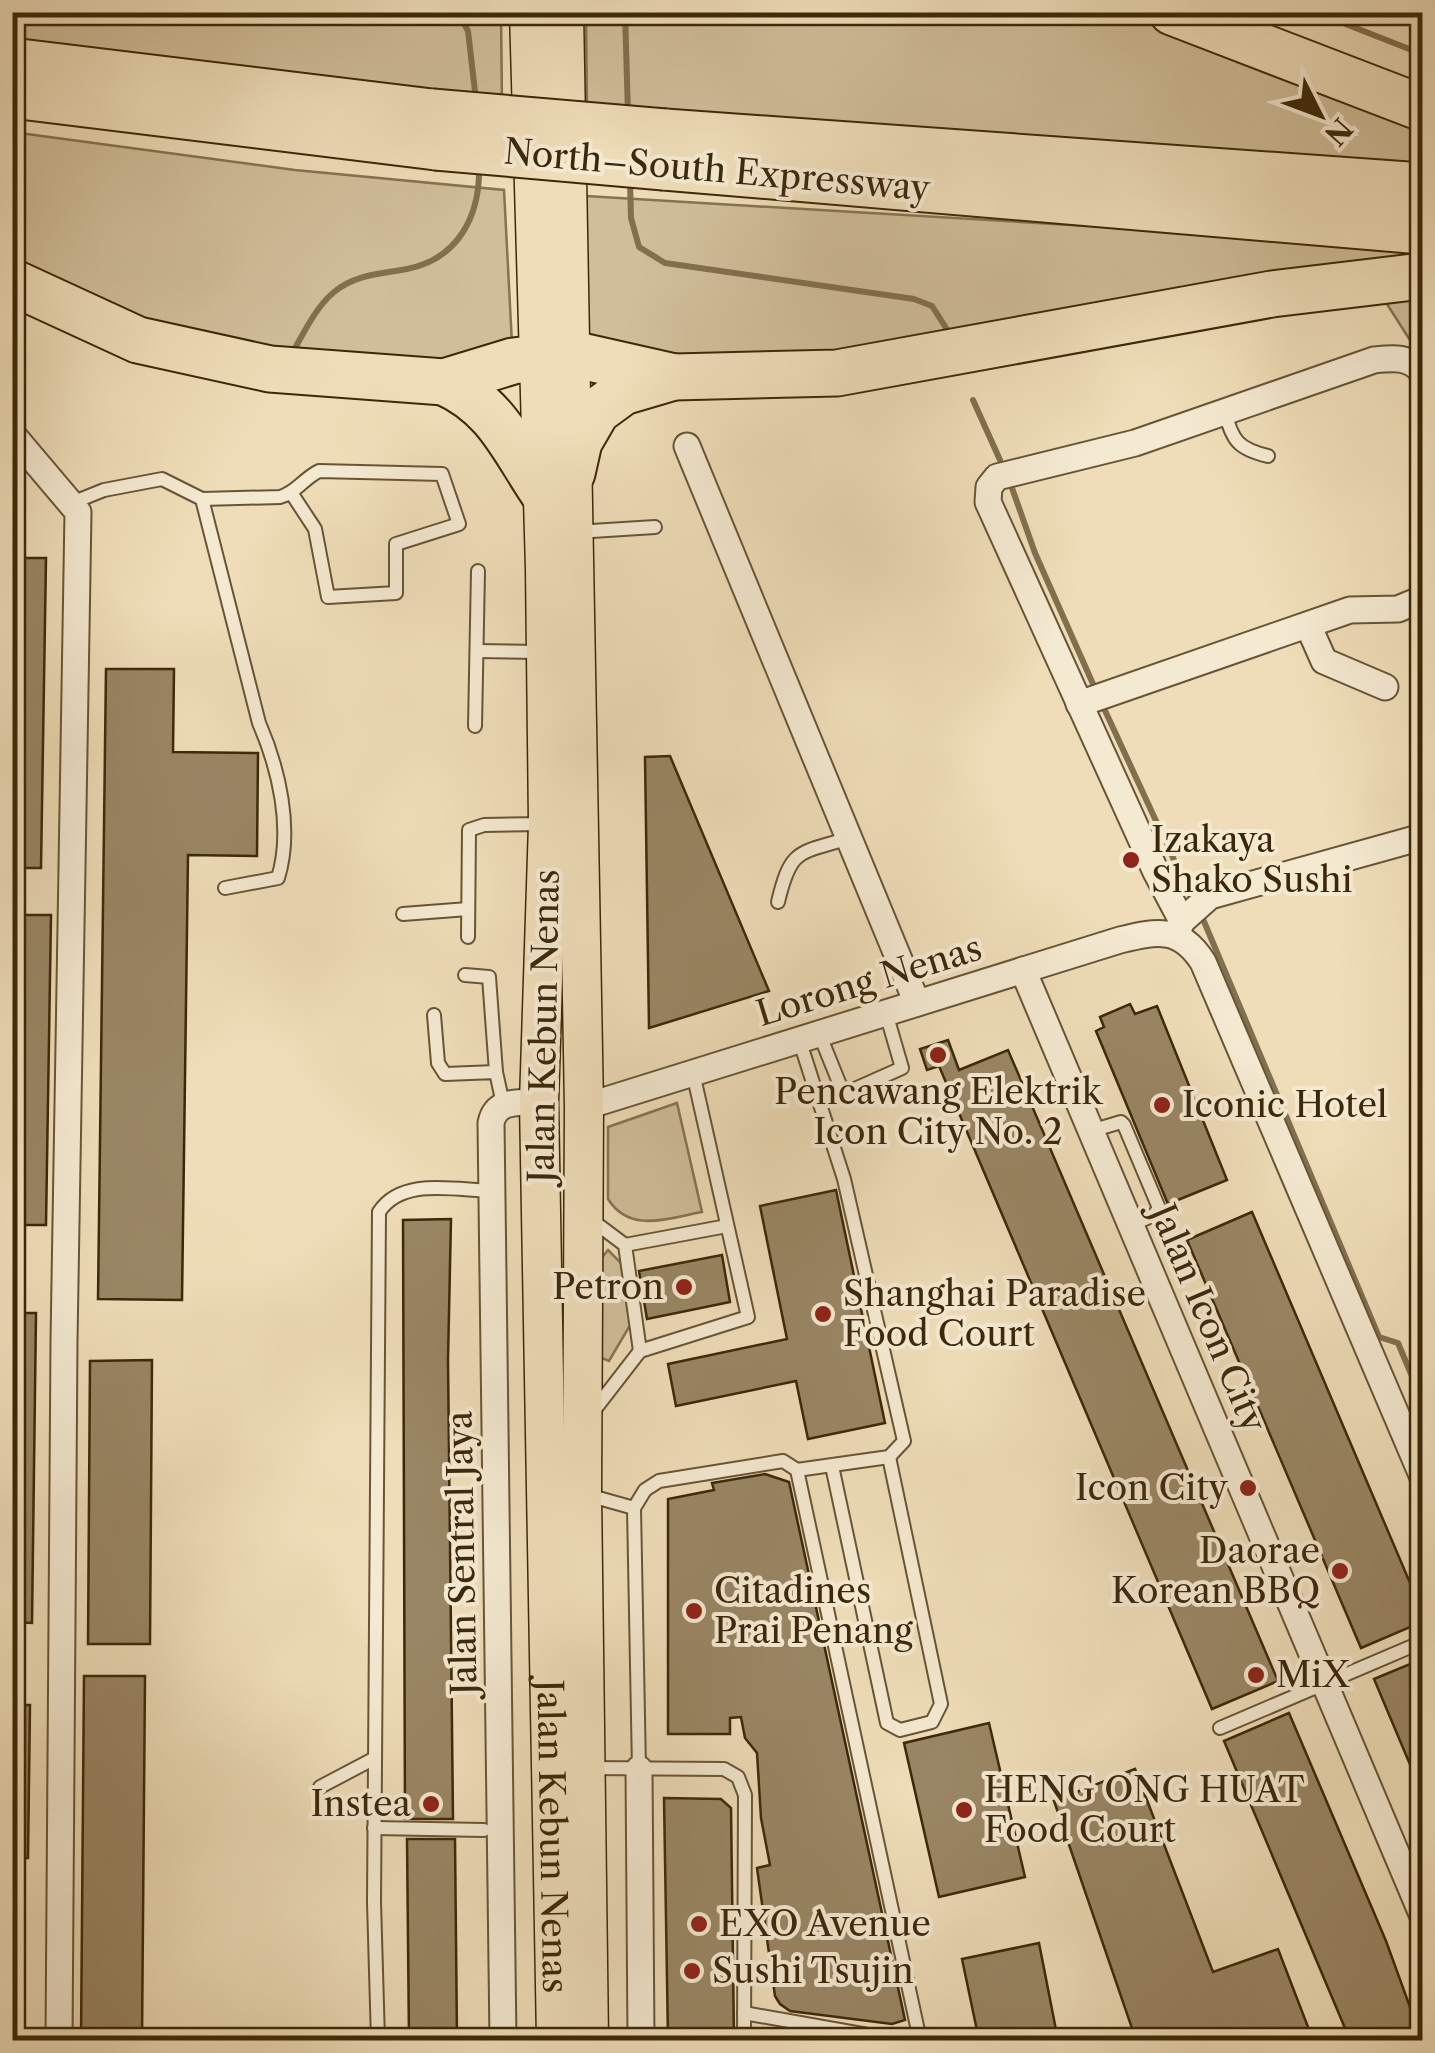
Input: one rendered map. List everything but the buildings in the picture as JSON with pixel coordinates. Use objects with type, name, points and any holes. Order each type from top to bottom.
[{"type":"highway","points":[[1172,12],[1422,108]]},
{"type":"highway","name":"North–South Expressway","points":[[12,61],[434,129]]},
{"type":"highway","name":"North–South Expressway","points":[[12,96],[664,150],[1422,231]]},
{"type":"highway","name":"North–South Expressway","points":[[664,150],[1422,186]]},
{"type":"highway","points":[[12,282],[107,328],[176,351],[270,369],[444,382],[557,354],[674,377],[837,372],[1272,294],[1422,276]]},
{"type":"highway","points":[[444,382],[464,391],[496,417],[558,483],[596,411],[623,392],[674,377]]},
{"type":"main road","name":"Jalan Kebun Nenas","points":[[529,12],[557,354]]},
{"type":"main road","name":"Jalan Kebun Nenas","points":[[556,2040],[521,1103],[548,824],[546,652],[558,483],[564,12]]},
{"type":"main road","name":"Jalan Kebun Nenas","points":[[558,483],[574,532],[584,1107],[582,1493],[589,2040]]},
{"type":"street","points":[[1422,372],[1416,363],[1395,357],[1374,360],[1135,443],[997,477],[989,486],[988,502],[1091,699],[1190,915],[1192,944],[1422,1475]]},
{"type":"street","points":[[12,434],[78,512],[64,1341],[59,2040]]},
{"type":"street","points":[[686,446],[917,1003]]},
{"type":"street","points":[[1091,699],[1350,610],[1398,608],[1422,599]]},
{"type":"street","points":[[1308,625],[1324,660],[1385,687]]},
{"type":"street","name":"Lorong Nenas","points":[[584,1107],[1156,931],[1190,915],[1422,837]]},
{"type":"street","name":"Jalan Icon City","points":[[1023,970],[1422,1914]]},
{"type":"street","name":"Jalan Sentral Jaya","points":[[503,2040],[491,1122],[494,1112],[521,1103]]},
{"type":"street","points":[[639,1769],[641,2040]]},
{"type":"lane","points":[[1224,412],[1232,439],[1245,451],[1268,456]]},
{"type":"lane","points":[[319,471],[442,474],[459,524],[396,544],[396,592],[328,597],[315,528],[292,494],[303,478],[319,471]]},
{"type":"lane","points":[[69,504],[104,490],[162,479],[202,499],[292,494]]},
{"type":"lane","points":[[202,499],[260,724],[274,758],[286,851],[278,878],[225,888]]},
{"type":"lane","points":[[574,532],[655,527]]},
{"type":"lane","points":[[475,726],[478,571]]},
{"type":"lane","points":[[478,651],[546,652]]},
{"type":"lane","points":[[468,937],[468,830],[484,825],[548,824]]},
{"type":"lane","points":[[778,902],[787,865],[799,854],[849,838]]},
{"type":"lane","points":[[403,914],[468,909]]},
{"type":"lane","points":[[465,975],[489,977],[496,1072],[521,1103]]},
{"type":"lane","points":[[809,1036],[848,1092],[902,1068],[886,1012]]},
{"type":"lane","points":[[434,1015],[438,1063],[445,1074],[496,1072]]},
{"type":"lane","points":[[639,1769],[634,1508],[645,1490],[659,1481],[783,1461],[797,1470],[889,1458],[904,1441],[809,1036]]},
{"type":"lane","points":[[582,1428],[640,1351],[748,1317],[692,1073]]},
{"type":"lane","points":[[378,2040],[374,1828],[379,1212],[388,1198],[402,1190],[492,1191]]},
{"type":"lane","points":[[584,1214],[625,1245],[640,1351]]},
{"type":"lane","points":[[625,1245],[727,1226]]},
{"type":"lane","points":[[832,1466],[887,1722],[900,1730],[932,1722],[942,1704],[889,1458]]},
{"type":"lane","points":[[797,1470],[920,2040]]},
{"type":"lane","points":[[582,1493],[634,1508]]},
{"type":"lane","points":[[1220,1728],[1422,1642]]},
{"type":"lane","points":[[320,1787],[375,1758]]},
{"type":"lane","points":[[586,1768],[724,1769],[738,1777],[745,1795],[744,2040]]},
{"type":"lane","points":[[374,1828],[484,1830]]},
{"type":"lane","points":[[744,2013],[896,2040]]},
{"type":"shaded area","points":[[12,13],[501,13],[502,105],[13,40]]},
{"type":"shaded area","points":[[586,13],[1149,13],[1422,123],[1422,163],[587,115]]},
{"type":"shaded area","points":[[12,132],[295,170],[504,190],[512,344],[433,366],[216,351],[13,269]]},
{"type":"shaded area","points":[[586,196],[1422,246],[1422,265],[896,346],[730,363],[596,345],[587,333]]},
{"type":"shaded area","points":[[1422,297],[1422,359],[1385,301]]},
{"type":"shaded area","points":[[677,1103],[702,1212],[650,1221],[627,1217],[608,1199],[608,1127]]},
{"type":"shaded area","points":[[608,1250],[622,1264],[632,1322],[609,1361],[599,1357],[599,1261]]},
{"type":"waterway","points":[[458,12],[468,31],[476,100]]},
{"type":"waterway","points":[[625,12],[628,114]]},
{"type":"waterway","points":[[1315,12],[1422,54]]},
{"type":"waterway","points":[[291,355],[321,306],[342,286],[425,264],[452,245],[470,218],[479,168]]},
{"type":"waterway","points":[[630,182],[631,218],[639,247],[665,263],[914,299],[932,306],[948,331]]},
{"type":"waterway","points":[[973,400],[1000,460]]},
{"type":"waterway","points":[[1012,488],[1035,553],[1097,693]]},
{"type":"waterway","points":[[1102,704],[1193,901]]},
{"type":"waterway","points":[[1200,912],[1379,1337],[1398,1343],[1422,1400]]},
{"type":"place","name":"Izakaya Shako Sushi","points":[[1131,860]]},
{"type":"place","name":"Pencawang Elektrik Icon City No. 2","points":[[938,1055]]},
{"type":"place","name":"Iconic Hotel","points":[[1162,1105]]},
{"type":"place","name":"Petron","points":[[684,1287]]},
{"type":"place","name":"Shanghai Paradise Food Court","points":[[823,1314]]},
{"type":"place","name":"Icon City","points":[[1248,1488]]},
{"type":"place","name":"Daorae Korean BBQ","points":[[1340,1571]]},
{"type":"place","name":"Citadines Prai Penang","points":[[694,1611]]},
{"type":"place","name":"MiX","points":[[1256,1675]]},
{"type":"place","name":"Instea","points":[[431,1804]]},
{"type":"place","name":"HENG ONG HUAT Food Court","points":[[964,1810]]},
{"type":"place","name":"EXO Avenue","points":[[699,1924]]},
{"type":"place","name":"Sushi Tsujin","points":[[692,1971]]}]
